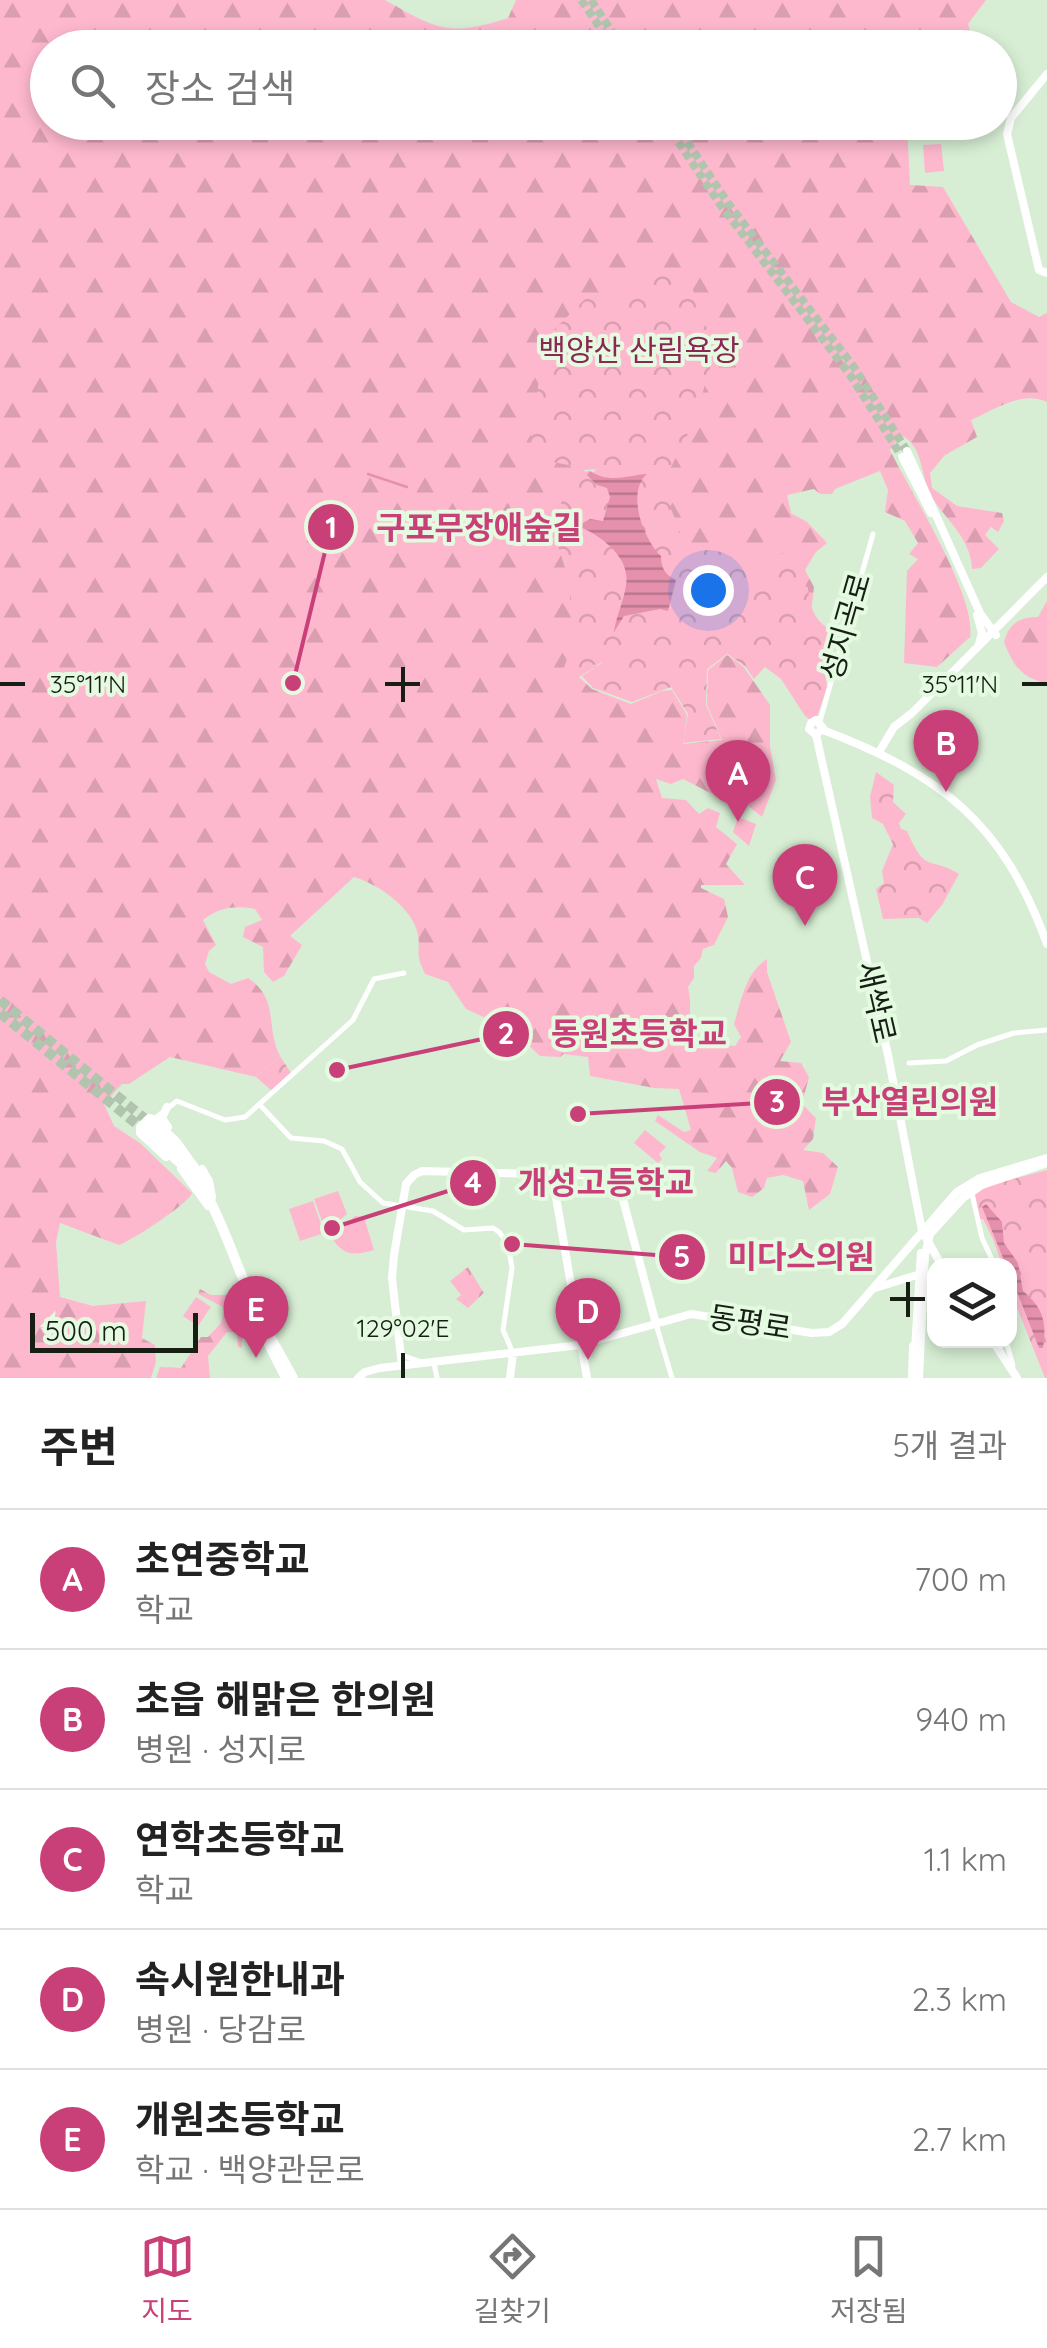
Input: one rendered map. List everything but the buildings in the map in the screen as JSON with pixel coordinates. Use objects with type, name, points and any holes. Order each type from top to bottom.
[{"type":"highway","points":[[150,1124],[190,1172],[218,1215],[248,1294],[291,1378]]},
{"type":"main road","points":[[1017,111],[1047,74]]},
{"type":"main road","points":[[1009,140],[1043,272]]},
{"type":"main road","points":[[905,454],[980,617],[993,634]]},
{"type":"main road","points":[[858,744],[887,739],[1047,581]]},
{"type":"main road","points":[[879,752],[887,739],[1047,581]]},
{"type":"main road","points":[[980,617],[992,624],[1001,623]]},
{"type":"main road","points":[[977,648],[982,633],[980,617]]},
{"type":"main road","points":[[820,729],[897,761],[936,786],[983,827],[1006,855],[1047,944]]},
{"type":"main road","name":"새싹로","points":[[820,729],[926,1227],[941,1258]]},
{"type":"main road","points":[[887,739],[888,752],[897,761]]},
{"type":"main road","points":[[167,1107],[162,1121],[209,1181],[218,1215]]},
{"type":"main road","points":[[150,1124],[188,1155],[212,1197]]},
{"type":"main road","points":[[876,1286],[965,1186],[998,1171],[1044,1161]]},
{"type":"main road","points":[[876,1286],[926,1227],[966,1189],[996,1175],[1044,1161]]},
{"type":"main road","points":[[916,1375],[917,1275],[926,1227],[972,1192],[1044,1161]]},
{"type":"main road","points":[[403,1367],[392,1278],[400,1207],[407,1182],[422,1171],[604,1176],[616,1184],[656,1324]]},
{"type":"main road","points":[[552,1174],[587,1378]]},
{"type":"main road","points":[[916,1375],[922,1257],[927,1238],[937,1220],[961,1196],[996,1175]]},
{"type":"main road","points":[[916,1375],[920,1254],[926,1227]]},
{"type":"main road","points":[[916,1375],[926,1227]]},
{"type":"main road","name":"새싹로","points":[[926,1227],[941,1258]]},
{"type":"main road","name":"동평로","points":[[360,1377],[371,1370],[580,1345],[702,1314],[825,1332],[842,1324],[926,1227]]},
{"type":"main road","points":[[876,1286],[917,1275]]},
{"type":"main road","points":[[1002,1348],[1014,1374]]},
{"type":"main road","points":[[510,1378],[513,1353]]},
{"type":"street","name":"성지곡로","points":[[820,729],[874,534]]},
{"type":"street","points":[[150,1124],[167,1107],[180,1101],[231,1121],[243,1118],[353,1020],[374,979],[404,973]]},
{"type":"street","points":[[909,1063],[946,1061],[1014,1033],[1047,1030]]},
{"type":"street","points":[[260,1105],[291,1138],[324,1141],[342,1148],[362,1185],[384,1203],[435,1212],[464,1230],[493,1228],[508,1244],[512,1268],[503,1331],[513,1353]]},
{"type":"street","points":[[972,1192],[982,1238],[991,1258]]},
{"type":"street","points":[[656,1324],[672,1378]]},
{"type":"street","points":[[1003,1348],[1014,1374]]},
{"type":"street","points":[[403,1367],[430,1364],[436,1378]]},
{"type":"green space","name":"백양산 산림욕장","points":[[0,0],[385,0],[432,24],[457,29],[508,18],[516,0],[986,0],[968,24],[970,30],[30,30],[30,140],[908,140],[910,185],[943,187],[1011,302],[1039,317],[1047,313],[1047,402],[1018,400],[971,420],[977,437],[945,455],[930,473],[932,488],[957,506],[1002,513],[1004,521],[998,532],[991,527],[985,535],[999,549],[981,568],[972,569],[963,540],[933,499],[915,448],[901,435],[890,450],[953,570],[969,619],[970,637],[937,667],[904,663],[907,571],[918,559],[909,554],[918,543],[905,521],[885,512],[888,490],[880,471],[835,489],[832,494],[820,494],[814,489],[787,495],[791,513],[807,522],[827,543],[805,570],[814,587],[811,612],[831,635],[726,642],[647,473],[651,451],[599,469],[584,470],[590,481],[606,653],[597,666],[579,677],[592,689],[631,704],[672,690],[687,715],[683,744],[722,740],[707,705],[708,670],[727,655],[743,666],[770,705],[770,747],[776,780],[762,817],[746,804],[724,800],[683,779],[671,784],[656,779],[662,798],[686,800],[699,814],[708,808],[720,813],[716,827],[737,844],[726,864],[745,885],[701,885],[724,899],[728,917],[714,945],[703,949],[694,966],[694,978],[688,987],[687,1044],[735,1046],[741,1037],[734,1024],[745,988],[754,971],[767,959],[767,972],[791,1042],[780,1061],[801,1063],[809,1077],[802,1104],[816,1118],[813,1139],[803,1150],[823,1153],[838,1167],[830,1194],[809,1210],[803,1181],[783,1175],[767,1178],[764,1188],[752,1197],[738,1192],[732,1168],[726,1161],[716,1173],[707,1171],[717,1158],[700,1152],[655,1121],[658,1115],[684,1132],[691,1130],[679,1089],[590,1076],[588,1057],[540,1056],[524,1041],[516,1023],[499,1024],[466,1009],[448,982],[425,974],[415,925],[402,907],[383,891],[354,877],[290,936],[302,945],[284,976],[273,982],[264,972],[263,947],[243,937],[245,927],[262,920],[255,909],[228,908],[203,920],[216,945],[209,951],[205,964],[209,972],[231,984],[248,978],[258,986],[268,1004],[280,1056],[256,1077],[170,1057],[129,1084],[122,1084],[104,1104],[114,1126],[140,1143],[192,1193],[159,1221],[119,1245],[60,1223],[56,1242],[60,1297],[93,1306],[146,1301],[142,1338],[155,1345],[156,1362],[151,1378],[0,1378]]},
{"type":"green space","points":[[941,144],[944,171],[925,173],[923,145]]},
{"type":"green space","name":"백양산 산림욕장","points":[[686,270],[715,352],[693,424],[668,473],[667,498],[681,535],[698,549],[753,556],[797,553],[798,579],[808,588],[818,619],[833,631],[824,663],[827,687],[817,717],[805,716],[781,679],[765,667],[754,679],[745,666],[727,654],[707,669],[706,705],[721,739],[683,743],[688,714],[671,687],[632,702],[593,688],[582,676],[602,663],[563,671],[574,637],[568,577],[552,527],[570,480],[587,471],[594,472],[598,466],[578,467],[528,457],[545,339],[586,298],[651,273]]},
{"type":"green space","points":[[1047,601],[1047,684],[1020,670],[1004,642],[1012,626],[1038,617]]},
{"type":"green space","points":[[876,772],[894,785],[893,802],[906,814],[899,823],[901,829],[907,831],[919,854],[928,862],[959,874],[927,923],[919,918],[883,919],[876,889],[884,883],[882,871],[893,844],[883,824],[872,818],[870,797]]},
{"type":"green space","points":[[738,817],[756,824],[749,846],[733,832]]},
{"type":"green space","points":[[280,1056],[291,1073],[272,1091],[256,1077]]},
{"type":"green space","points":[[990,1086],[1000,1101],[975,1116],[966,1100]]},
{"type":"green space","points":[[645,1130],[666,1147],[659,1154],[662,1159],[658,1163],[634,1143]]},
{"type":"green space","points":[[1047,1170],[1047,1378],[1017,1308],[1017,1258],[1000,1258],[983,1219],[979,1219],[975,1193]]},
{"type":"green space","points":[[338,1191],[347,1214],[326,1232],[314,1199]]},
{"type":"green space","points":[[313,1201],[324,1233],[300,1241],[289,1209]]},
{"type":"green space","points":[[355,1216],[364,1217],[374,1250],[350,1253],[332,1238]]},
{"type":"green space","points":[[468,1267],[484,1293],[468,1308],[456,1299],[461,1295],[450,1281]]},
{"type":"green space","points":[[200,1289],[211,1295],[237,1295],[252,1329],[242,1336],[242,1348],[238,1347],[237,1332],[227,1332],[208,1356],[210,1378],[156,1378],[160,1367],[181,1368],[201,1337],[208,1337],[221,1323],[225,1308],[198,1294]]},
{"type":"green space","points":[[196,1297],[211,1307],[198,1326],[183,1316]]},
{"type":"shaded area","points":[[590,471],[612,478],[647,474],[638,492],[639,515],[648,539],[661,556],[664,571],[676,580],[668,611],[624,616],[614,632],[626,575],[612,548],[578,526],[590,519],[603,521],[610,497],[607,488],[587,475]]},
{"type":"shaded area","points":[[986,1204],[1002,1222],[1004,1243],[1014,1258],[1003,1258],[982,1207]]},
{"type":"shaded area","points":[[1017,1262],[1023,1291],[1042,1316],[1043,1348],[1039,1348],[1017,1292]]},
{"type":"waterway","points":[[368,474],[407,487]]},
{"type":"tunnel","points":[[581,0],[602,30]]},
{"type":"tunnel","points":[[591,0],[611,30]]},
{"type":"tunnel","points":[[677,140],[719,203],[850,375],[902,457]]},
{"type":"tunnel","points":[[686,140],[728,203],[854,367],[907,451]]},
{"type":"tunnel","points":[[0,1000],[150,1123]]},
{"type":"tunnel","points":[[0,1013],[144,1130]]},
{"type":"place","name":"구포무장애숲길","points":[[293,683]]},
{"type":"place","name":"초읍 해맑은 한의원","points":[[946,792]]},
{"type":"place","name":"초연중학교","points":[[738,822]]},
{"type":"place","name":"연학초등학교","points":[[805,926]]},
{"type":"place","name":"동원초등학교","points":[[337,1070]]},
{"type":"place","name":"부산열린의원","points":[[578,1114]]},
{"type":"place","name":"개성고등학교","points":[[332,1228]]},
{"type":"place","name":"미다스의원","points":[[512,1244]]},
{"type":"place","name":"개원초등학교","points":[[256,1358]]},
{"type":"place","name":"속시원한내과","points":[[588,1360]]}]
